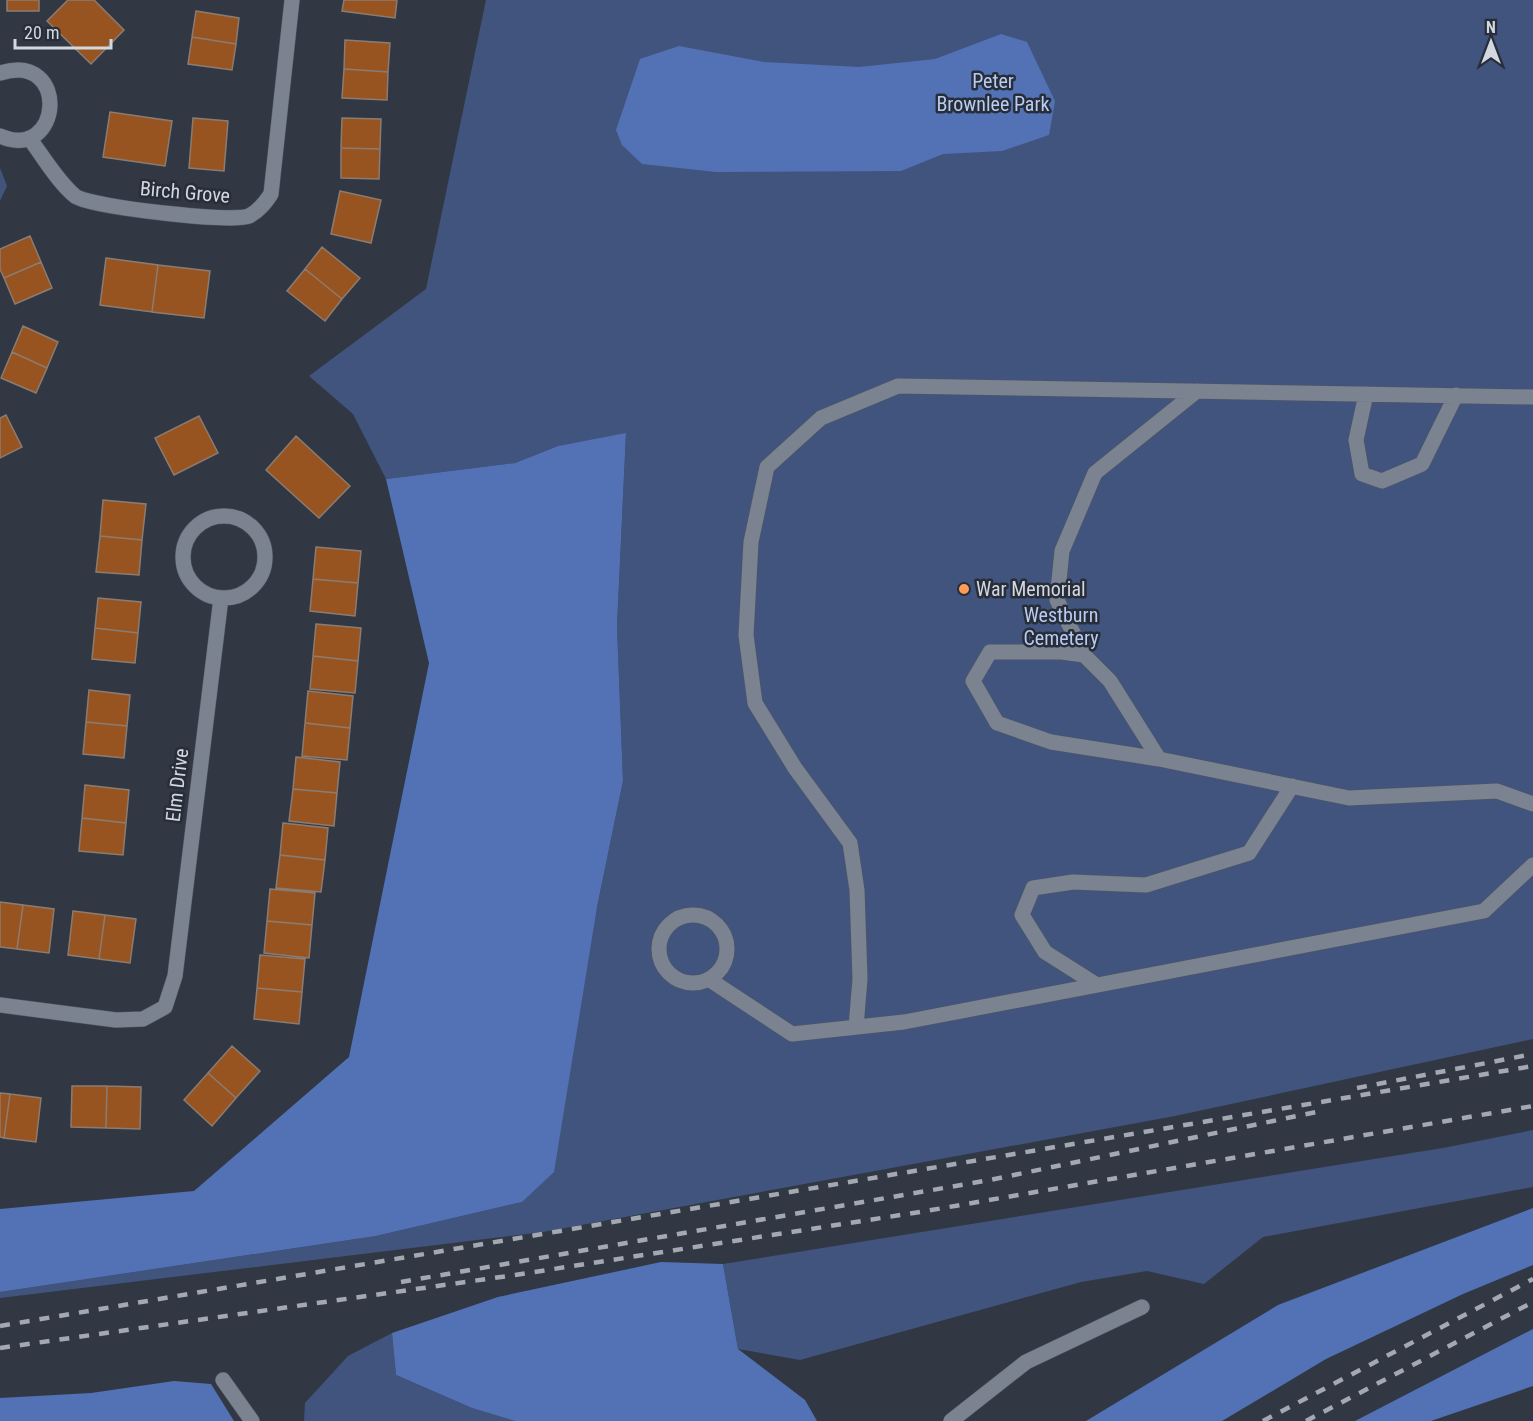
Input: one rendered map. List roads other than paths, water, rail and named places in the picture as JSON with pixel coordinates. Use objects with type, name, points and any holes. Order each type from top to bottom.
[{"type":"street","name":"Birch Grove","points":[[29,138],[64,184],[77,197],[98,205],[224,218],[247,217],[262,208],[271,194],[292,0]]},
{"type":"street","points":[[0,73],[15,70],[30,72],[42,81],[49,93],[51,108],[47,123],[37,134],[29,138],[9,140],[0,136]]},
{"type":"street","points":[[856,1027],[860,979],[857,890],[850,843],[795,768],[755,703],[746,635],[751,542],[767,467],[821,418],[898,386],[1533,397]]},
{"type":"street","points":[[1159,759],[1110,681],[1084,655],[1057,600],[1062,551],[1095,473],[1197,391]]},
{"type":"street","points":[[1366,394],[1356,440],[1362,474],[1382,481],[1422,464],[1456,395]]},
{"type":"street","points":[[219,515],[236,517],[251,525],[262,539],[266,556],[262,573],[253,587],[238,596],[221,598],[204,593],[191,582],[184,566],[184,549],[190,533],[203,521],[219,515]]},
{"type":"street","name":"Elm Drive","points":[[0,1005],[116,1020],[143,1019],[165,1007],[175,976],[221,598]]},
{"type":"street","points":[[1084,655],[1062,652],[990,652],[973,681],[997,723],[1051,742],[1159,759],[1349,798],[1497,791],[1533,804]]},
{"type":"street","points":[[1097,985],[1045,952],[1022,915],[1033,888],[1074,882],[1146,885],[1249,853],[1292,786]]},
{"type":"street","points":[[710,980],[722,969],[728,950],[725,934],[711,919],[693,914],[676,919],[661,933],[658,950],[664,968],[676,980],[693,984],[710,980],[792,1034],[903,1022],[1484,911],[1533,865]]},
{"type":"street","points":[[951,1421],[1026,1362],[1142,1307]]},
{"type":"street","points":[[223,1380],[252,1421]]},
{"type":"railway","points":[[1357,1088],[1533,1054]]},
{"type":"railway","points":[[0,1326],[1533,1066]]},
{"type":"railway","points":[[0,1348],[515,1275],[920,1212],[1533,1106]]},
{"type":"railway","points":[[401,1282],[990,1180],[1321,1111]]},
{"type":"railway","points":[[1263,1421],[1533,1279]]},
{"type":"railway","points":[[1306,1421],[1533,1302]]},
{"type":"place","name":"War Memorial","points":[[964,589]]},
{"type":"park label","name":"Peter Brownlee Park","points":[[993,92]]},
{"type":"park label","name":"Westburn Cemetery","points":[[1061,626]]}]
